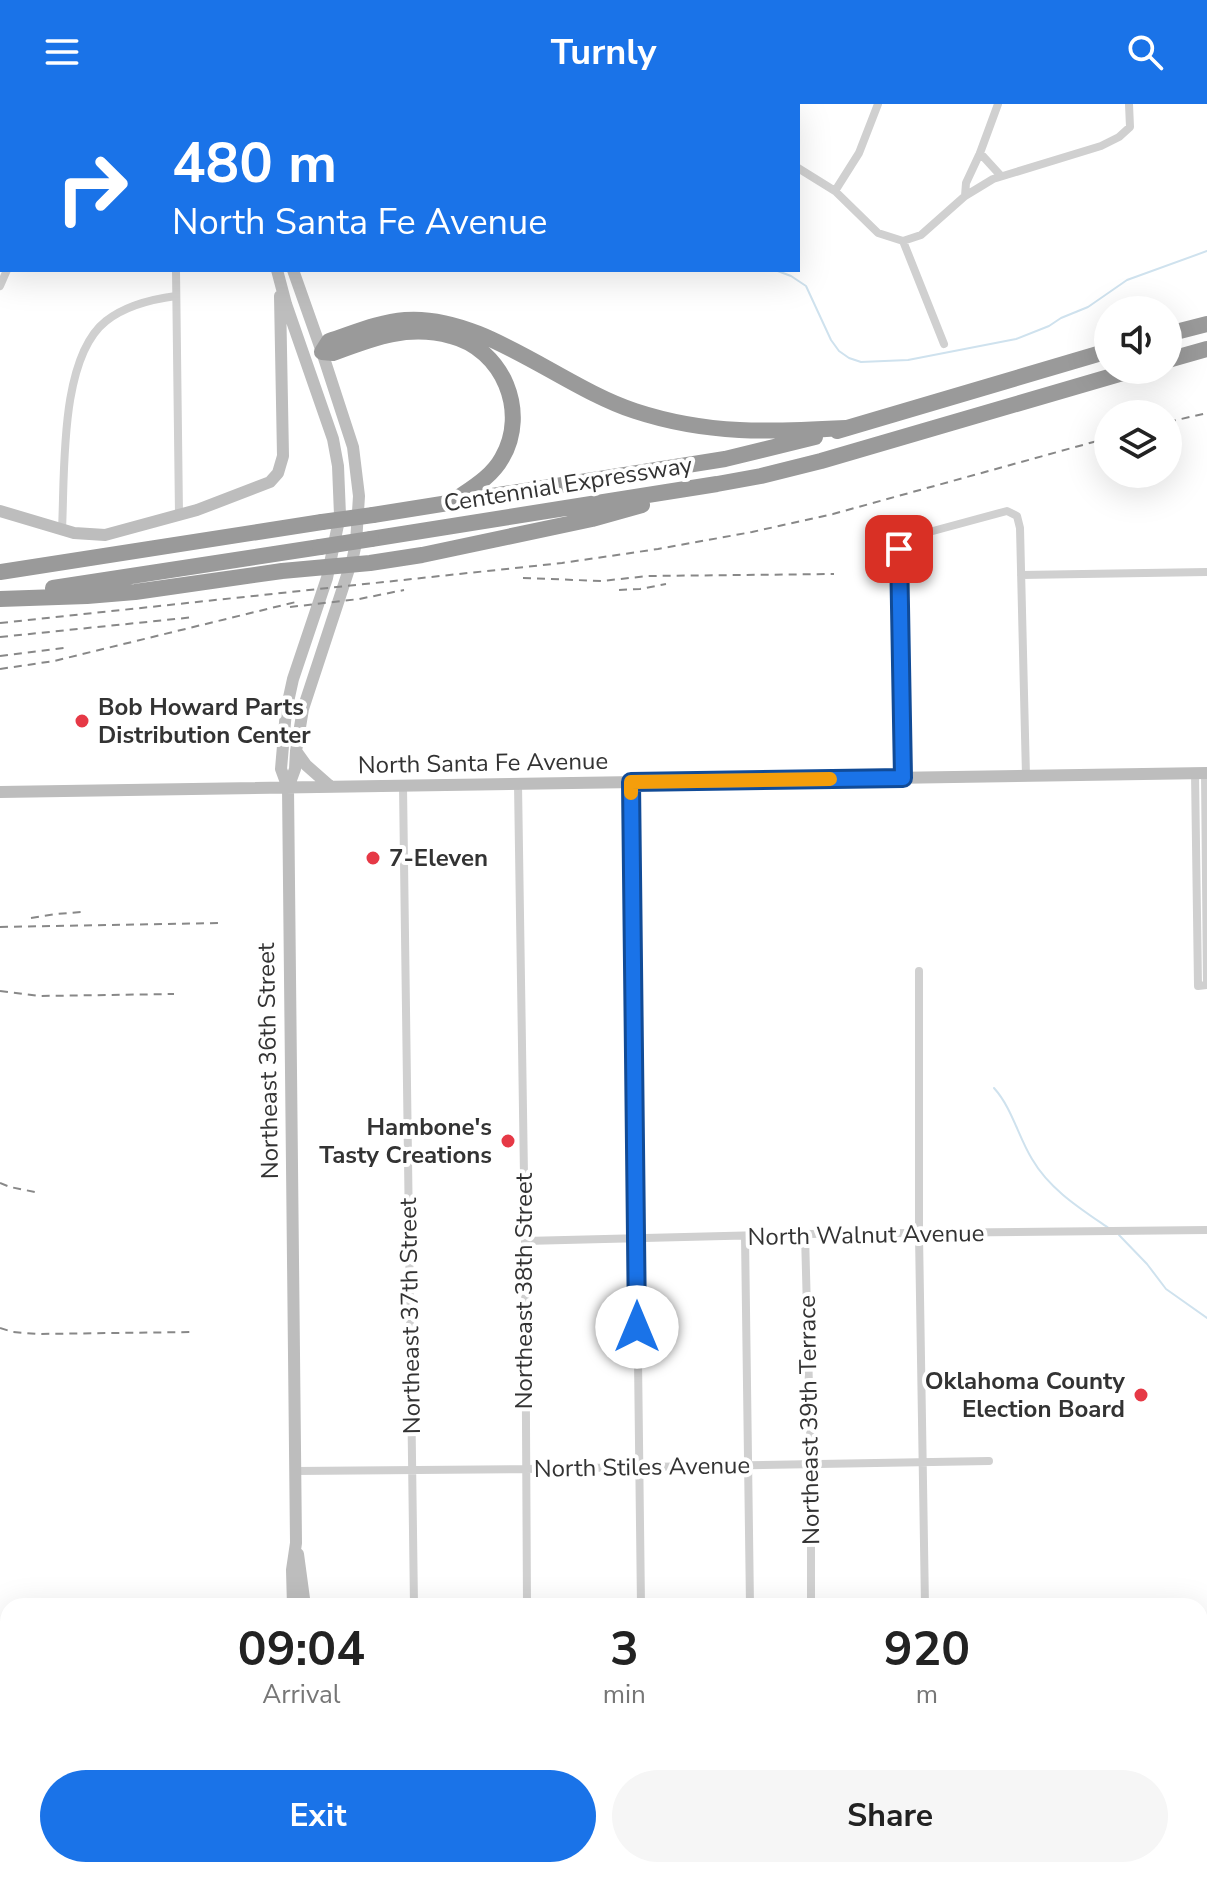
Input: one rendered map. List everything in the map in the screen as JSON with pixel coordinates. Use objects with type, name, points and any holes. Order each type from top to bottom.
[{"type":"highway","points":[[452,502],[495,469],[511,438],[513,415],[510,395],[503,377],[489,357],[454,336],[425,332],[393,333],[333,353],[322,352],[329,341],[385,323],[439,321],[486,338],[598,397],[653,417],[730,430],[768,432],[846,428]]},
{"type":"highway","points":[[1182,330],[1207,324]]},
{"type":"highway","points":[[1182,356],[1207,349]]},
{"type":"highway","name":"Centennial Expressway","points":[[0,572],[725,459],[846,428],[1094,355]]},
{"type":"highway","name":"Centennial Expressway","points":[[0,597],[761,476],[1094,381]]},
{"type":"highway","points":[[0,597],[123,593],[422,555],[576,523],[717,484]]},
{"type":"main road","points":[[277,272],[333,439],[338,466],[340,523],[330,567]]},
{"type":"main road","points":[[288,788],[295,769],[303,709],[351,565],[359,508],[356,462],[350,432],[294,272]]},
{"type":"main road","points":[[0,511],[87,535],[105,535],[179,515],[253,490],[276,478],[283,456],[280,284]]},
{"type":"main road","points":[[281,364],[322,352]]},
{"type":"main road","name":"Northeast 36th Street","points":[[293,1598],[292,1570],[296,1543],[288,788],[281,769],[286,711],[330,567]]},
{"type":"main road","points":[[296,751],[306,765],[331,787]]},
{"type":"main road","name":"North Santa Fe Avenue","points":[[0,792],[1202,773]]},
{"type":"main road","name":"Northeast 36th Street","points":[[296,1543],[304,1598]]},
{"type":"street","points":[[835,191],[859,153],[878,104]]},
{"type":"street","points":[[965,196],[966,183],[998,104]]},
{"type":"street","points":[[800,169],[835,191],[878,233],[903,241],[921,235],[965,196],[1001,176],[1101,146],[1119,137],[1130,127],[1129,104]]},
{"type":"street","points":[[980,153],[1001,176]]},
{"type":"street","points":[[903,241],[944,344]]},
{"type":"street","points":[[176,272],[179,515]]},
{"type":"street","points":[[62,529],[67,420],[85,349],[99,328],[118,313],[176,296]]},
{"type":"street","points":[[903,778],[898,553],[901,544],[907,538],[1007,511],[1015,514],[1020,528],[1026,776]]},
{"type":"street","points":[[1021,575],[1207,572]]},
{"type":"street","points":[[1202,773],[1207,985],[1198,986],[1202,773]]},
{"type":"street","points":[[631,782],[641,1598]]},
{"type":"street","name":"Northeast 38th Street","points":[[518,784],[527,1598]]},
{"type":"street","name":"Northeast 37th Street","points":[[403,786],[414,1598]]},
{"type":"street","points":[[919,971],[919,1235],[925,1598]]},
{"type":"street","name":"North Walnut Avenue","points":[[525,1241],[805,1234],[1207,1230]]},
{"type":"street","name":"Northeast 39th Terrace","points":[[805,1234],[811,1598]]},
{"type":"street","points":[[745,1236],[750,1598]]},
{"type":"street","name":"North Stiles Avenue","points":[[295,1471],[989,1461]]},
{"type":"waterway","points":[[780,272],[806,286],[831,340],[849,358],[861,362],[908,360],[1016,339],[1088,307],[1127,280],[1207,251]]},
{"type":"waterway","points":[[994,1088],[1006,1104],[1039,1170],[1067,1198],[1110,1229]]},
{"type":"waterway","points":[[1119,1235],[1166,1289],[1207,1318]]},
{"type":"railway","points":[[1182,419],[1207,413]]},
{"type":"railway","points":[[0,623],[562,563],[658,549],[833,514],[1094,442]]},
{"type":"railway","points":[[523,578],[602,581],[648,576],[834,574]]},
{"type":"railway","points":[[619,590],[666,584]]},
{"type":"railway","points":[[290,607],[404,590]]},
{"type":"railway","points":[[0,669],[54,661],[300,601]]},
{"type":"railway","points":[[0,637],[195,617]]},
{"type":"railway","points":[[0,656],[64,648]]},
{"type":"railway","points":[[31,918],[82,912]]},
{"type":"railway","points":[[0,927],[222,923]]},
{"type":"railway","points":[[0,991],[40,996],[174,994]]},
{"type":"railway","points":[[0,1183],[35,1192]]},
{"type":"railway","points":[[0,1328],[38,1334],[191,1332]]},
{"type":"slow traffic","points":[[631,793],[631,782],[830,779]]},
{"type":"place","name":"Bob Howard Parts Distribution Center","points":[[82,721]]},
{"type":"place","name":"7-Eleven","points":[[373,858]]},
{"type":"place","name":"Hambone's Tasty Creations","points":[[508,1141]]},
{"type":"place","name":"Oklahoma County Election Board","points":[[1141,1395]]},
{"type":"route","points":[[637,1327],[631,782],[903,778],[899,549]]}]
